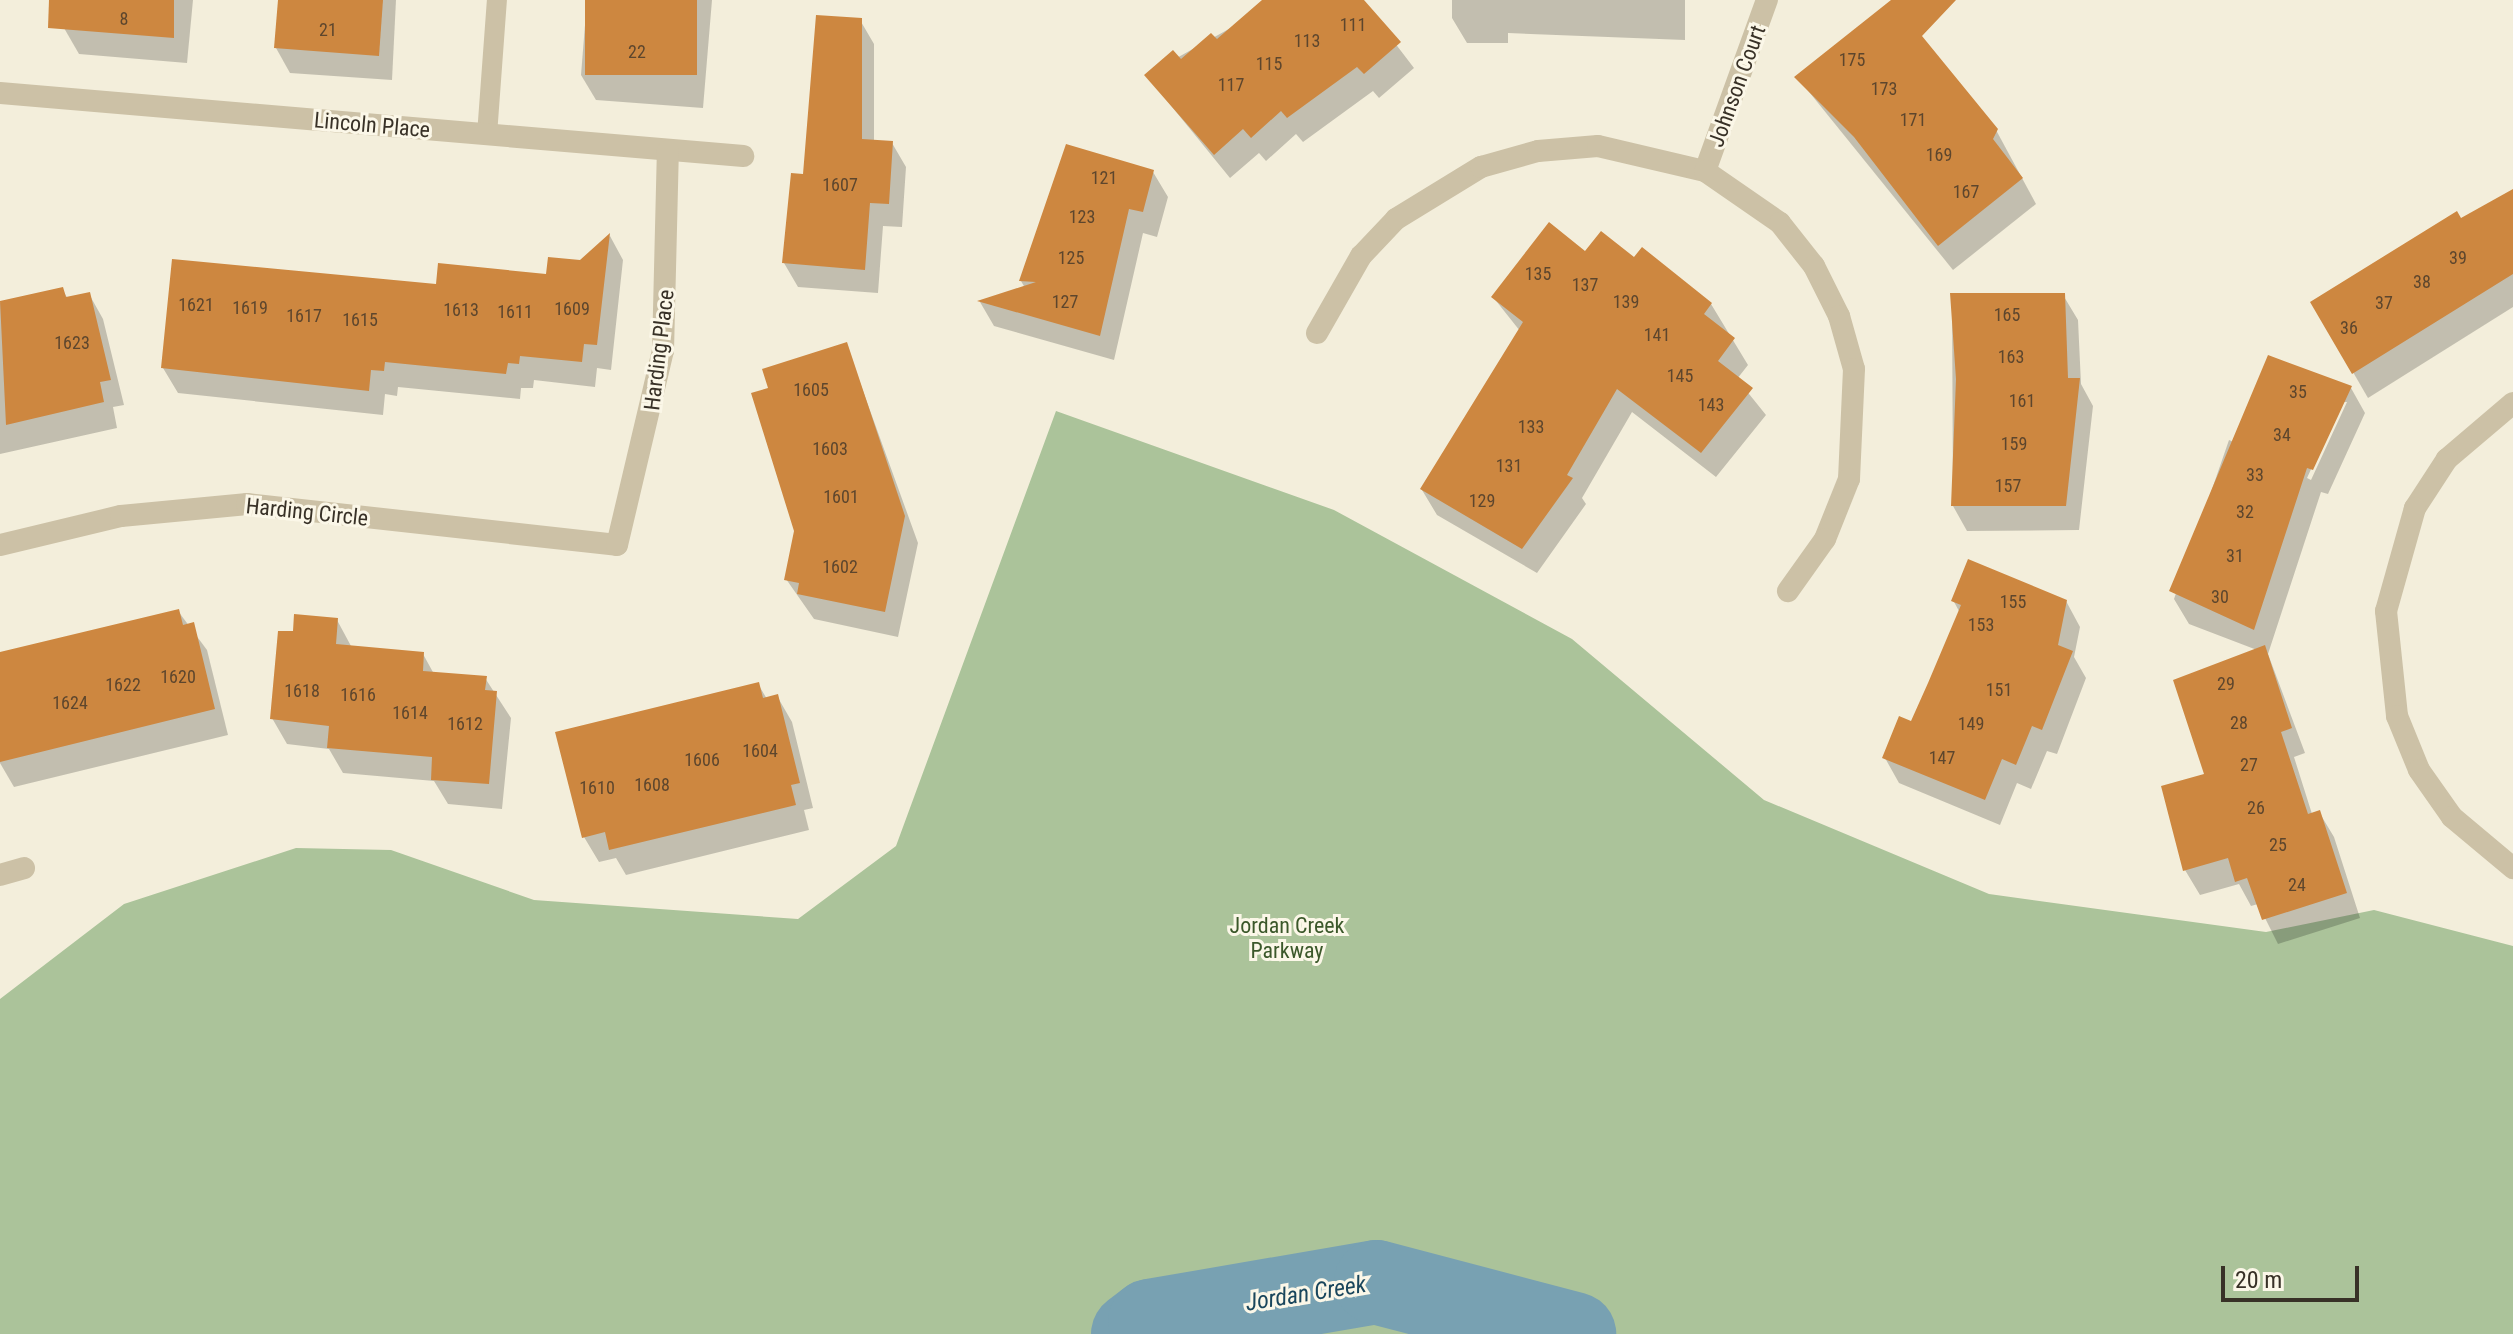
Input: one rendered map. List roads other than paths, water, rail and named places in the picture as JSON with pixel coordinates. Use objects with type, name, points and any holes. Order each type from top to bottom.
[{"type":"street","name":"Johnson Court","points":[[1705,171],[1767,0]]},
{"type":"street","name":"Lincoln Place","points":[[0,93],[743,156]]},
{"type":"street","name":"Johnson Court","points":[[1317,333],[1361,256],[1396,219],[1481,167],[1538,151],[1598,146],[1705,171],[1780,223],[1814,266],[1839,316],[1854,369],[1849,479],[1825,539],[1788,591]]},
{"type":"street","name":"Harding Place","points":[[617,545],[663,351],[668,151]]},
{"type":"street","points":[[2513,403],[2447,459],[2415,508],[2386,611],[2394,704],[2419,770],[2452,817],[2513,868]]},
{"type":"street","name":"Harding Circle","points":[[0,545],[121,516],[247,504],[617,545]]},
{"type":"street","points":[[0,875],[24,868]]},
{"type":"lane","points":[[487,135],[497,0]]},
{"type":"waterway","name":"Jordan Creek","points":[[1133,1334],[1150,1321],[1376,1282],[1574,1334]]},
{"type":"park label","name":"Jordan Creek Parkway","points":[[1287,938]]}]
